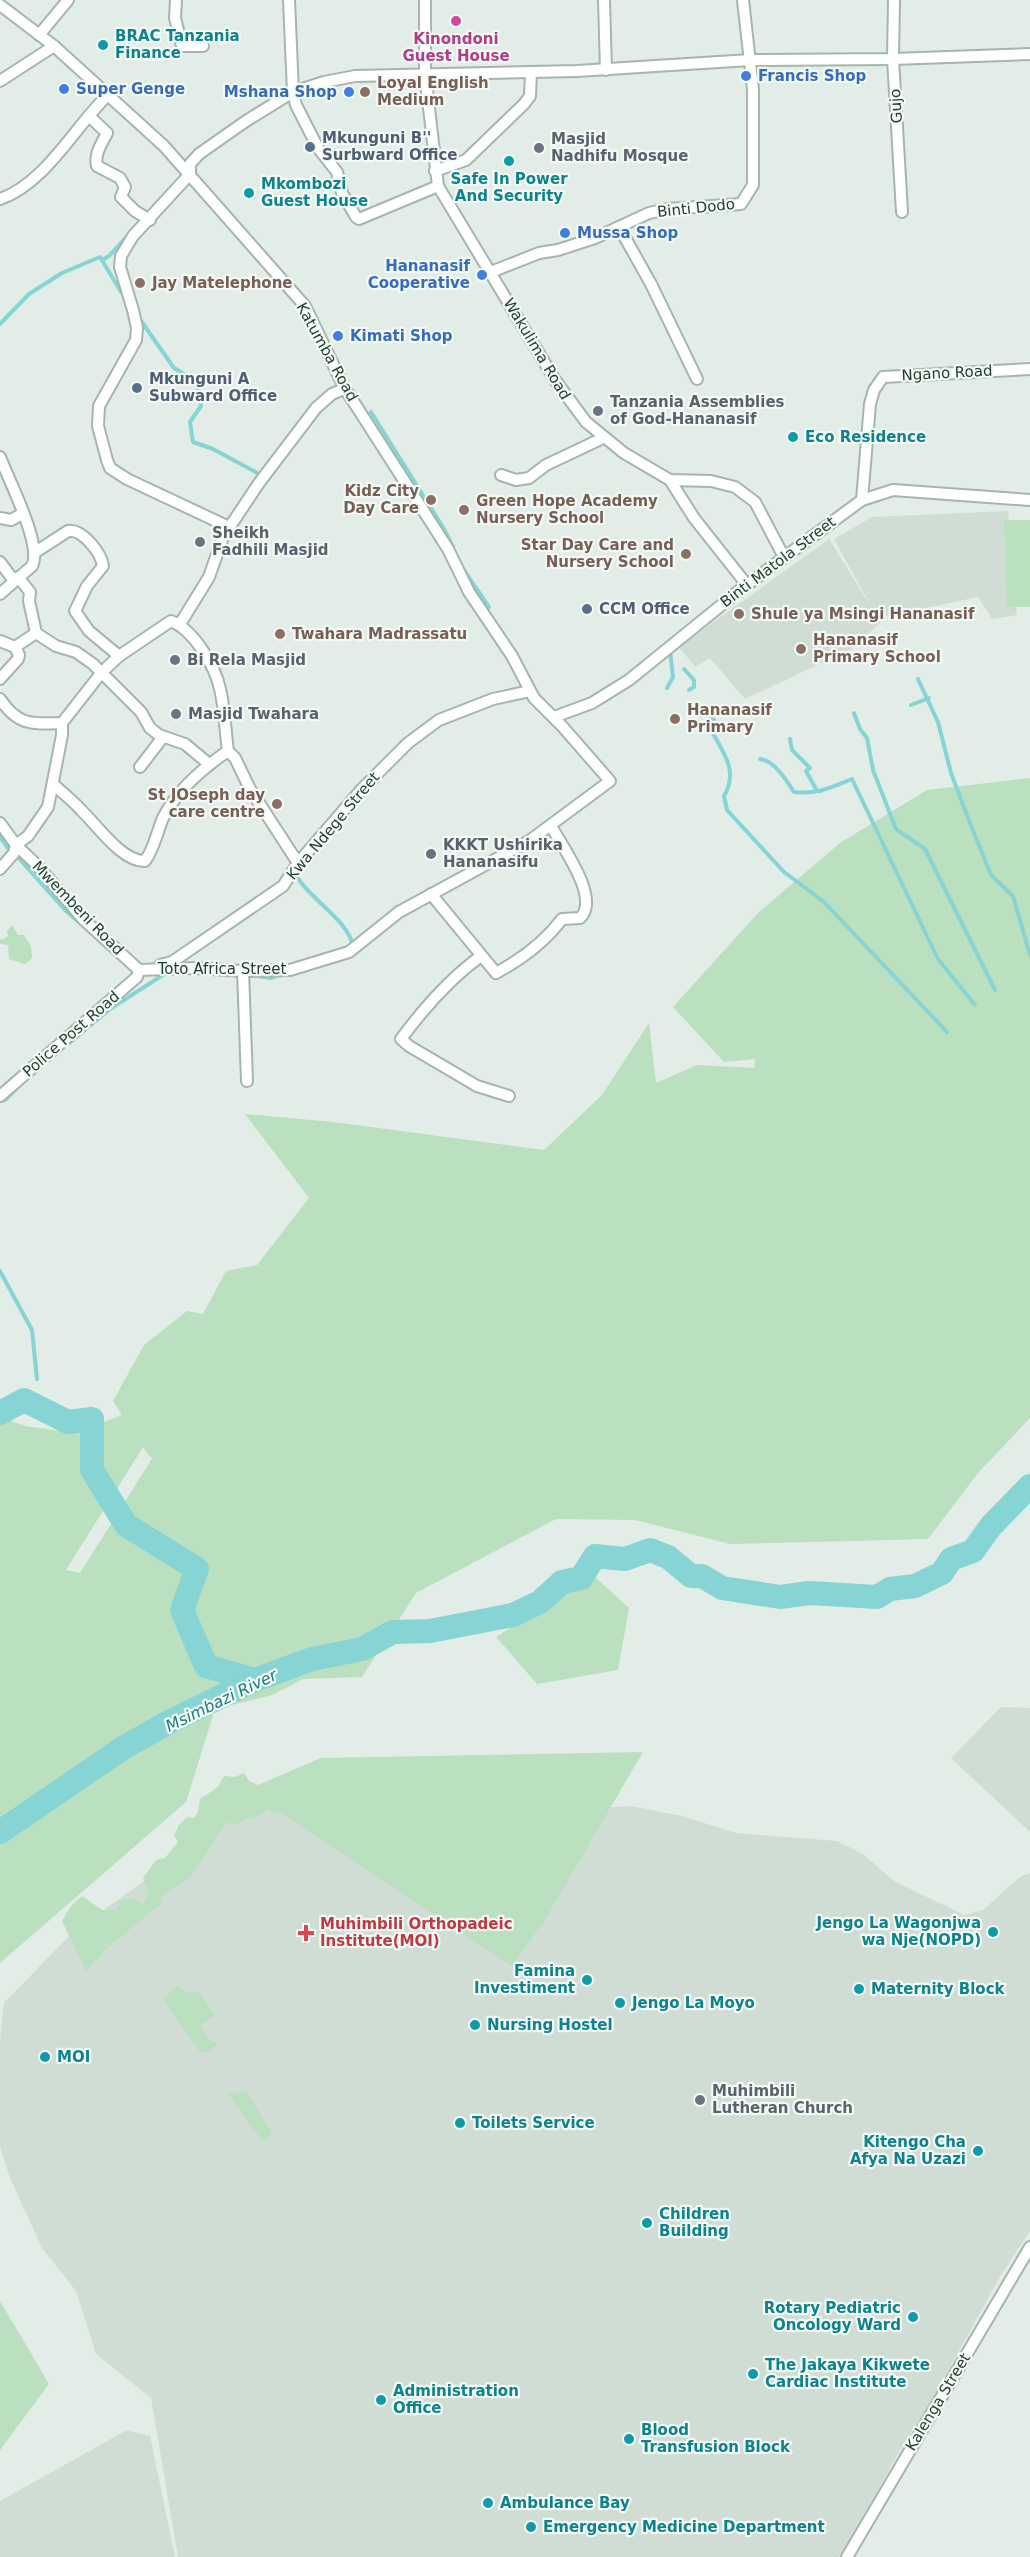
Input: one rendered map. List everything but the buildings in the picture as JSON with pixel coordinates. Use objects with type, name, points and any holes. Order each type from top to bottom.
[{"type":"street","points":[[39,35],[68,0]]},
{"type":"street","points":[[177,0],[175,18],[182,46],[203,46]]},
{"type":"street","points":[[289,0],[293,92],[305,124],[318,148],[337,172],[342,193],[359,219],[438,186],[425,73],[425,0]]},
{"type":"street","points":[[604,0],[606,70]]},
{"type":"street","name":"Binti Dodo","points":[[491,272],[539,253],[558,250],[595,238],[650,213],[668,209],[741,204],[753,185],[753,88],[743,0]]},
{"type":"street","name":"Gujo","points":[[894,0],[893,59],[902,212]]},
{"type":"street","name":"Katumba Road","points":[[0,5],[54,46],[164,146],[305,306],[344,388],[448,549],[469,592],[512,656],[534,698],[554,717],[610,782]]},
{"type":"street","points":[[0,81],[33,62],[54,46]]},
{"type":"street","points":[[230,527],[110,468],[98,426],[99,406],[106,389],[136,340],[137,328],[120,267],[121,256],[133,236],[190,174],[192,161],[238,126],[293,92],[324,82],[355,76],[606,70],[750,60],[893,59],[1030,54]]},
{"type":"street","points":[[435,171],[466,160],[524,104],[530,96],[531,72]]},
{"type":"street","points":[[0,199],[23,187],[37,174],[108,95]]},
{"type":"street","points":[[89,116],[107,133],[100,145],[97,166],[122,180],[125,187],[121,197],[135,211],[150,220]]},
{"type":"street","name":"Wakulima Road","points":[[438,186],[563,393],[586,422],[603,438],[670,480],[694,518],[747,585]]},
{"type":"street","points":[[619,227],[651,284],[697,379]]},
{"type":"street","name":"Ngano Road","points":[[862,500],[870,404],[874,390],[883,377],[1030,369]]},
{"type":"street","points":[[180,624],[209,577],[223,537],[310,414],[332,394],[344,388]]},
{"type":"street","points":[[501,475],[516,480],[529,478],[546,465],[603,438]]},
{"type":"street","points":[[0,457],[22,514],[32,533],[35,561],[32,567],[0,594]]},
{"type":"street","name":"Wakulima Road","points":[[670,480],[711,481],[735,487],[755,502],[784,557]]},
{"type":"street","name":"Binti Matola Street","points":[[554,717],[592,703],[629,680],[747,585],[862,500],[893,490],[1030,500]]},
{"type":"street","points":[[0,518],[11,520],[22,514]]},
{"type":"street","points":[[34,552],[68,531],[81,534],[91,546],[103,566],[87,586],[75,612],[89,631],[119,656]]},
{"type":"street","points":[[0,562],[30,592],[31,615],[36,633],[56,646],[76,652],[102,672],[141,712],[150,728],[163,737],[185,744],[209,764]]},
{"type":"street","points":[[0,869],[14,853],[16,846],[28,836],[48,807],[54,785],[62,723],[102,672],[119,656],[171,621],[180,624],[198,646],[220,688],[228,751],[235,758],[250,789],[298,863]]},
{"type":"street","points":[[15,647],[36,633]]},
{"type":"street","points":[[0,641],[15,647],[19,655],[0,679]]},
{"type":"street","name":"Kwa Ndege Street","points":[[139,970],[172,962],[283,886],[298,863],[361,790],[408,743],[439,720],[493,699],[530,691]]},
{"type":"street","points":[[1,704],[20,720],[30,724],[62,723]]},
{"type":"street","points":[[140,767],[163,737]]},
{"type":"street","points":[[54,785],[82,811],[106,839],[139,861],[145,861],[164,816],[179,794],[209,764],[228,751]]},
{"type":"street","name":"Toto Africa Street","points":[[139,970],[195,968],[243,971],[290,970],[349,952],[399,912],[529,841],[610,782]]},
{"type":"street","name":"Mwembeni Road","points":[[0,823],[16,846],[38,866],[83,919],[139,970]]},
{"type":"street","points":[[431,894],[496,973],[535,948],[550,935],[562,919],[580,918],[587,908],[586,890],[551,826]]},
{"type":"street","points":[[481,956],[459,971],[418,1015],[401,1039],[477,1086],[509,1096]]},
{"type":"street","name":"Police Post Road","points":[[0,1096],[137,977],[139,970]]},
{"type":"street","points":[[243,971],[247,1081]]},
{"type":"street","name":"Kalenga Street","points":[[847,2557],[1030,2247]]},
{"type":"shaded area","points":[[1008,511],[1017,615],[992,619],[978,597],[878,618],[880,623],[851,649],[745,699],[710,658],[695,667],[679,647],[829,539],[872,608],[834,539],[872,517]]},
{"type":"shaded area","points":[[1001,1707],[1030,1708],[1030,1832],[951,1758]]},
{"type":"shaded area","points":[[631,1806],[682,1816],[736,1833],[837,1841],[863,1854],[894,1881],[964,1915],[983,1910],[1020,1877],[1030,1873],[1030,2231],[1001,2275],[921,2420],[906,2440],[853,2534],[839,2557],[178,2557],[151,2398],[96,2354],[76,2291],[42,2248],[10,2178],[0,2147],[0,2040],[4,2003],[71,1934],[148,1878],[227,1809],[532,1811]]},
{"type":"shaded area","points":[[127,2430],[150,2436],[175,2557],[0,2557],[0,2501]]},
{"type":"green space","points":[[1004,520],[1030,520],[1030,607],[1007,607]]},
{"type":"green space","points":[[1030,778],[1030,1418],[978,1473],[928,1539],[730,1544],[635,1520],[556,1519],[416,1593],[362,1677],[303,1679],[272,1695],[215,1709],[186,1802],[0,1963],[0,1417],[25,1426],[76,1433],[122,1415],[113,1401],[144,1345],[187,1311],[203,1314],[226,1271],[257,1265],[309,1198],[245,1114],[333,1122],[544,1150],[602,1095],[649,1023],[656,1083],[697,1065],[754,1068],[755,1059],[724,1062],[673,1007],[758,913],[840,843],[927,790]],"holes":[[[143,1447],[150,1457],[153,1457],[80,1573],[66,1570]]]},
{"type":"green space","points":[[12,925],[18,935],[24,935],[31,946],[32,958],[25,964],[9,959],[8,945],[0,944],[0,939],[3,940],[8,936],[7,931]]},
{"type":"green space","points":[[593,1575],[629,1608],[618,1670],[537,1684],[496,1637]]},
{"type":"green space","points":[[643,1752],[546,1918],[512,1966],[279,1812],[276,1814],[269,1809],[235,1825],[227,1822],[190,1877],[163,1895],[160,1898],[161,1904],[107,1948],[86,1971],[62,1921],[70,1907],[82,1896],[102,1910],[116,1910],[120,1901],[133,1898],[143,1904],[149,1891],[143,1878],[156,1860],[165,1858],[178,1842],[174,1835],[179,1825],[187,1817],[194,1818],[198,1812],[200,1799],[218,1787],[224,1776],[235,1777],[244,1773],[249,1781],[258,1785],[321,1758]]},
{"type":"green space","points":[[178,1985],[186,1993],[199,1991],[215,2016],[201,2024],[207,2038],[217,2044],[212,2051],[200,2052],[163,1999]]},
{"type":"green space","points":[[246,2091],[272,2133],[264,2143],[228,2094]]},
{"type":"green space","points":[[0,2301],[49,2384],[0,2450]]},
{"type":"waterway","points":[[102,260],[109,256],[130,233]]},
{"type":"waterway","points":[[0,324],[29,294],[62,273],[100,257],[126,300]]},
{"type":"waterway","points":[[139,318],[174,368],[194,380],[200,393],[201,406],[190,422],[193,442],[213,449],[261,475]]},
{"type":"waterway","points":[[359,401],[379,433]]},
{"type":"waterway","points":[[371,412],[453,547]]},
{"type":"waterway","points":[[464,570],[489,607]]},
{"type":"waterway","points":[[667,688],[673,677],[670,651]]},
{"type":"waterway","points":[[684,669],[694,680],[694,687],[689,690]]},
{"type":"waterway","points":[[528,676],[539,698]]},
{"type":"waterway","points":[[918,679],[938,722],[951,773],[991,875],[1013,896],[1030,955]]},
{"type":"waterway","points":[[911,705],[929,698]]},
{"type":"waterway","points":[[854,713],[860,729],[867,738],[873,770],[896,829],[925,849],[995,990]]},
{"type":"waterway","points":[[711,716],[714,720],[711,730],[730,770],[728,787],[724,796],[727,810],[784,872],[823,901],[947,1032]]},
{"type":"waterway","points":[[790,739],[792,750],[810,768],[806,771],[817,791],[821,791]]},
{"type":"waterway","points":[[760,759],[771,763],[794,792],[817,791],[852,779],[938,959],[975,1005]]},
{"type":"waterway","points":[[0,837],[8,848]]},
{"type":"waterway","points":[[15,854],[65,910],[81,924]]},
{"type":"waterway","points":[[295,873],[309,892],[344,927],[353,946]]},
{"type":"waterway","points":[[68,1044],[110,1009],[166,973]]},
{"type":"waterway","points":[[251,975],[271,978],[282,974]]},
{"type":"waterway","points":[[0,1101],[5,1100],[19,1086]]},
{"type":"waterway","points":[[0,1271],[32,1330],[37,1379]]},
{"type":"waterway","points":[[0,1413],[24,1400],[68,1422],[92,1419],[92,1470],[126,1525],[197,1569],[182,1610],[206,1666],[255,1680]]},
{"type":"waterway","name":"Msimbazi River","points":[[0,1832],[123,1748],[169,1722],[255,1680],[312,1659],[362,1649],[393,1632],[430,1631],[513,1615],[540,1602],[562,1582],[581,1578],[595,1556],[625,1559],[650,1550],[668,1557],[691,1576],[702,1576],[722,1588],[780,1597],[809,1593],[877,1597],[890,1589],[915,1586],[942,1573],[951,1559],[973,1551],[991,1526],[1030,1486]]},
{"type":"place","name":"Kinondoni Guest House","points":[[456,21]]},
{"type":"place","name":"BRAC Tanzania Finance","points":[[103,45]]},
{"type":"place","name":"Francis Shop","points":[[746,76]]},
{"type":"place","name":"Super Genge","points":[[64,89]]},
{"type":"place","name":"Mshana Shop","points":[[349,92]]},
{"type":"place","name":"Loyal English Medium","points":[[365,92]]},
{"type":"place","name":"Mkunguni B'' Surbward Office","points":[[310,147]]},
{"type":"place","name":"Masjid Nadhifu Mosque","points":[[539,148]]},
{"type":"place","name":"Safe In Power And Security","points":[[509,161]]},
{"type":"place","name":"Mkombozi Guest House","points":[[249,193]]},
{"type":"place","name":"Mussa Shop","points":[[565,233]]},
{"type":"place","name":"Hananasif Cooperative","points":[[482,275]]},
{"type":"place","name":"Jay Matelephone","points":[[140,283]]},
{"type":"place","name":"Kimati Shop","points":[[338,336]]},
{"type":"place","name":"Mkunguni A Subward Office","points":[[137,388]]},
{"type":"place","name":"Tanzania Assemblies of God-Hananasif","points":[[598,411]]},
{"type":"place","name":"Eco Residence","points":[[793,437]]},
{"type":"place","name":"Kidz City Day Care","points":[[431,500]]},
{"type":"place","name":"Green Hope Academy Nursery School","points":[[464,510]]},
{"type":"place","name":"Sheikh Fadhili Masjid","points":[[200,542]]},
{"type":"place","name":"Star Day Care and Nursery School","points":[[686,554]]},
{"type":"place","name":"CCM Office","points":[[587,609]]},
{"type":"place","name":"Shule ya Msingi Hananasif","points":[[739,614]]},
{"type":"place","name":"Twahara Madrassatu","points":[[280,634]]},
{"type":"place","name":"Hananasif Primary School","points":[[801,649]]},
{"type":"place","name":"Bi Rela Masjid","points":[[175,660]]},
{"type":"place","name":"Masjid Twahara","points":[[176,714]]},
{"type":"place","name":"Hananasif Primary","points":[[675,719]]},
{"type":"place","name":"St JOseph day care centre","points":[[277,804]]},
{"type":"place","name":"KKKT Ushirika Hananasifu","points":[[431,854]]},
{"type":"place","name":"Jengo La Wagonjwa wa Nje(NOPD)","points":[[993,1932]]},
{"type":"place","name":"Muhimbili Orthopadeic Institute(MOI)","points":[[306,1933]]},
{"type":"place","name":"Famina Investiment","points":[[587,1980]]},
{"type":"place","name":"Maternity Block","points":[[859,1989]]},
{"type":"place","name":"Jengo La Moyo","points":[[620,2003]]},
{"type":"place","name":"Nursing Hostel","points":[[475,2025]]},
{"type":"place","name":"MOI","points":[[45,2057]]},
{"type":"place","name":"Muhimbili Lutheran Church","points":[[700,2100]]},
{"type":"place","name":"Toilets Service","points":[[460,2123]]},
{"type":"place","name":"Kitengo Cha Afya Na Uzazi","points":[[978,2151]]},
{"type":"place","name":"Children Building","points":[[647,2223]]},
{"type":"place","name":"Rotary Pediatric Oncology Ward","points":[[913,2317]]},
{"type":"place","name":"The Jakaya Kikwete Cardiac Institute","points":[[753,2374]]},
{"type":"place","name":"Administration Office","points":[[381,2400]]},
{"type":"place","name":"Blood Transfusion Block","points":[[629,2439]]},
{"type":"place","name":"Ambulance Bay","points":[[488,2503]]},
{"type":"place","name":"Emergency Medicine Department","points":[[531,2527]]}]
